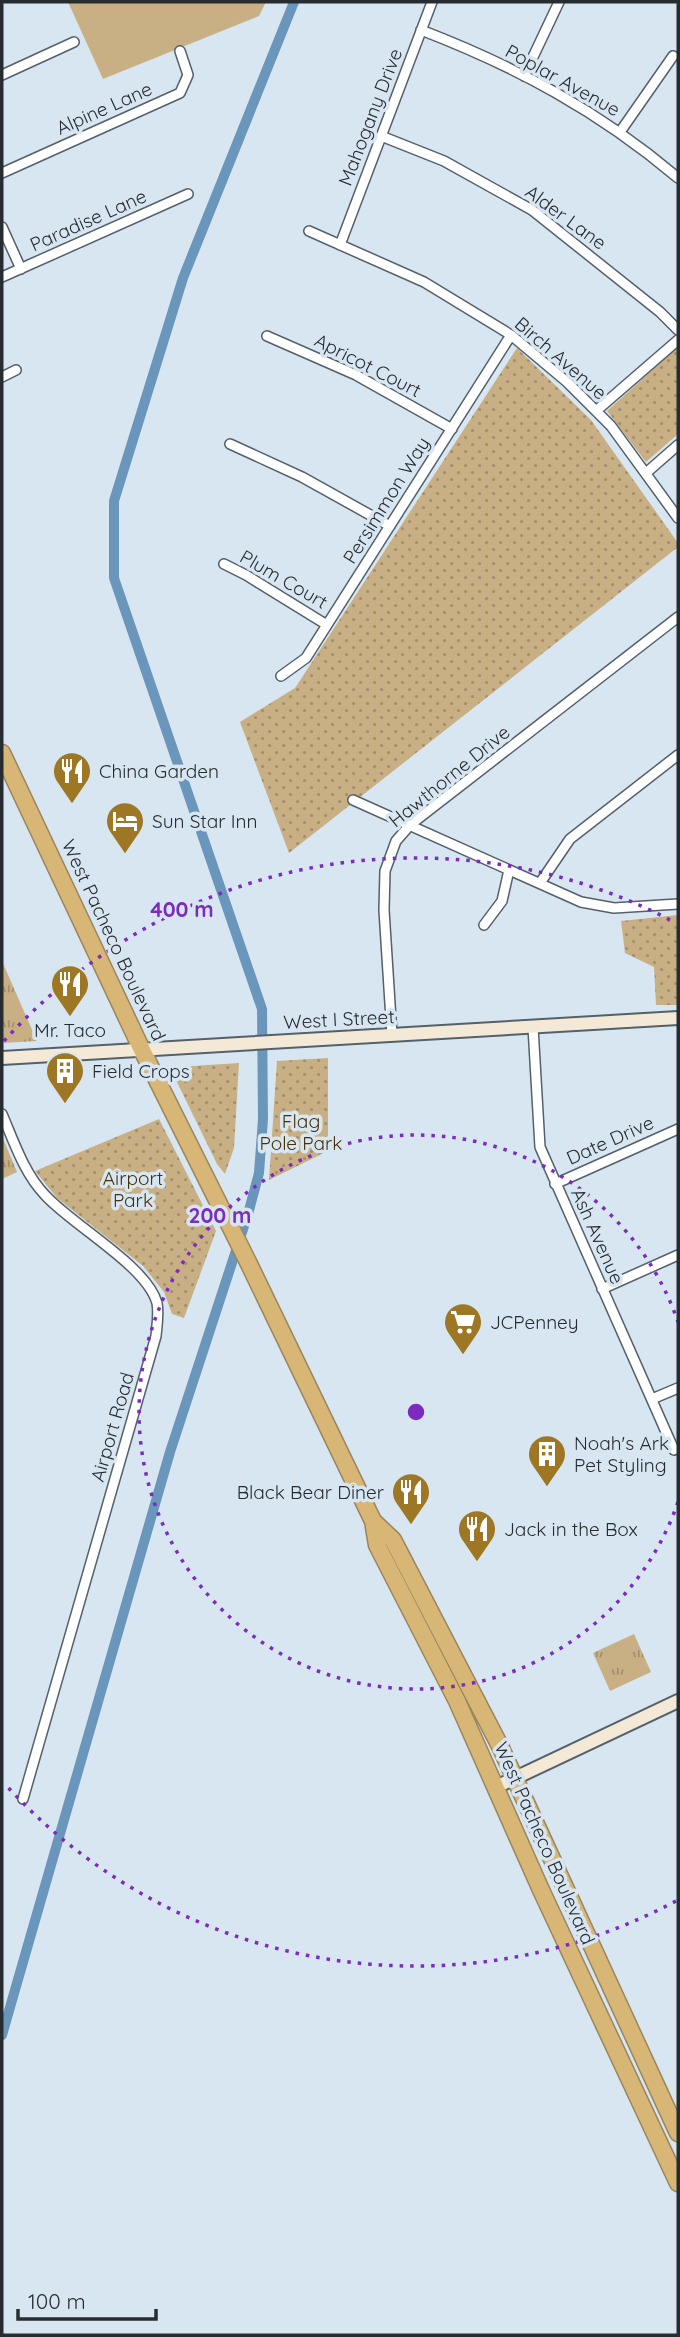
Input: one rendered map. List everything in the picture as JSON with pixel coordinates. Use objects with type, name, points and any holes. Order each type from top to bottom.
[{"type":"highway","name":"West Pacheco Boulevard","points":[[2,753],[142,1050],[373,1521],[377,1545],[447,1680],[678,2183]]},
{"type":"highway","name":"West Pacheco Boulevard","points":[[373,1521],[393,1540],[481,1706],[678,2133]]},
{"type":"highway","points":[[564,1939],[574,1940],[621,2032],[660,2093]]},
{"type":"street","name":"Mahogany Drive","points":[[340,245],[432,2]]},
{"type":"street","points":[[524,76],[559,2]]},
{"type":"street","name":"Poplar Avenue","points":[[421,30],[474,50],[579,104],[620,132],[678,178]]},
{"type":"street","points":[[2,75],[74,42]]},
{"type":"street","name":"Alpine Lane","points":[[2,173],[180,93],[188,75],[180,51]]},
{"type":"street","points":[[620,132],[673,55]]},
{"type":"street","name":"Alder Lane","points":[[381,136],[444,161],[532,210],[660,312],[678,330]]},
{"type":"street","name":"Paradise Lane","points":[[2,277],[188,194]]},
{"type":"street","points":[[2,227],[21,269]]},
{"type":"street","name":"Birch Avenue","points":[[309,231],[424,282],[511,335],[566,382],[611,426],[678,518]]},
{"type":"street","name":"Persimmon Way","points":[[281,676],[306,658],[511,335]]},
{"type":"street","name":"Apricot Court","points":[[267,336],[356,375],[452,429]]},
{"type":"street","points":[[596,411],[678,340]]},
{"type":"street","points":[[2,377],[16,370]]},
{"type":"street","points":[[230,444],[302,477],[390,526]]},
{"type":"street","points":[[646,473],[678,445]]},
{"type":"street","name":"Plum Court","points":[[224,564],[327,625]]},
{"type":"street","name":"Hawthorne Drive","points":[[392,1035],[384,910],[385,871],[396,841],[410,825],[678,617]]},
{"type":"street","points":[[540,883],[570,839],[678,755]]},
{"type":"street","points":[[353,800],[581,902],[614,908],[678,904]]},
{"type":"street","points":[[484,925],[502,901],[509,870]]},
{"type":"street","name":"West I Street","points":[[2,1058],[678,1018]]},
{"type":"street","name":"Ash Avenue","points":[[533,1027],[540,1147],[674,1450]]},
{"type":"street","name":"Airport Road","points":[[2,1114],[34,1182],[53,1204],[132,1269],[145,1283],[157,1302],[158,1320],[156,1336],[23,1799]]},
{"type":"street","name":"Date Drive","points":[[555,1184],[678,1129]]},
{"type":"street","points":[[602,1289],[678,1255]]},
{"type":"street","points":[[652,1399],[678,1388]]},
{"type":"street","points":[[496,1787],[678,1701]]},
{"type":"green space","points":[[68,2],[266,2],[259,16],[103,79]]},
{"type":"green space","points":[[678,347],[678,434],[646,462],[607,411]]},
{"type":"green space","points":[[517,348],[591,420],[678,543],[678,547],[289,853],[240,722],[295,688]]},
{"type":"green space","points":[[678,915],[678,1005],[656,1005],[654,967],[625,953],[621,921]]},
{"type":"green space","points":[[2,961],[37,1041],[2,1043]]},
{"type":"green space","name":"Flag Pole Park","points":[[328,1058],[328,1151],[269,1180],[277,1061]]},
{"type":"green space","points":[[239,1063],[234,1148],[225,1174],[217,1164],[174,1076],[177,1067]]},
{"type":"green space","name":"Airport Park","points":[[159,1119],[216,1231],[184,1318],[172,1314],[164,1292],[143,1266],[57,1198],[35,1171]]},
{"type":"green space","points":[[2,1136],[17,1172],[2,1179]]},
{"type":"green space","points":[[634,1634],[651,1672],[610,1691],[593,1653]]},
{"type":"waterway","points":[[2,2035],[170,1452],[259,1173],[263,1119],[262,1009],[114,578],[114,501],[183,278],[294,2]]},
{"type":"place","name":"China Garden","points":[[72,805]]},
{"type":"place","name":"Sun Star Inn","points":[[125,855]]},
{"type":"place","name":"Mr. Taco","points":[[70,1018]]},
{"type":"place","name":"Field Crops","points":[[65,1105]]},
{"type":"place","name":"JCPenney","points":[[463,1356]]},
{"type":"place","name":"Noah's Ark Pet Styling","points":[[547,1488]]},
{"type":"place","name":"Black Bear Diner","points":[[411,1526]]},
{"type":"place","name":"Jack in the Box","points":[[477,1563]]}]
